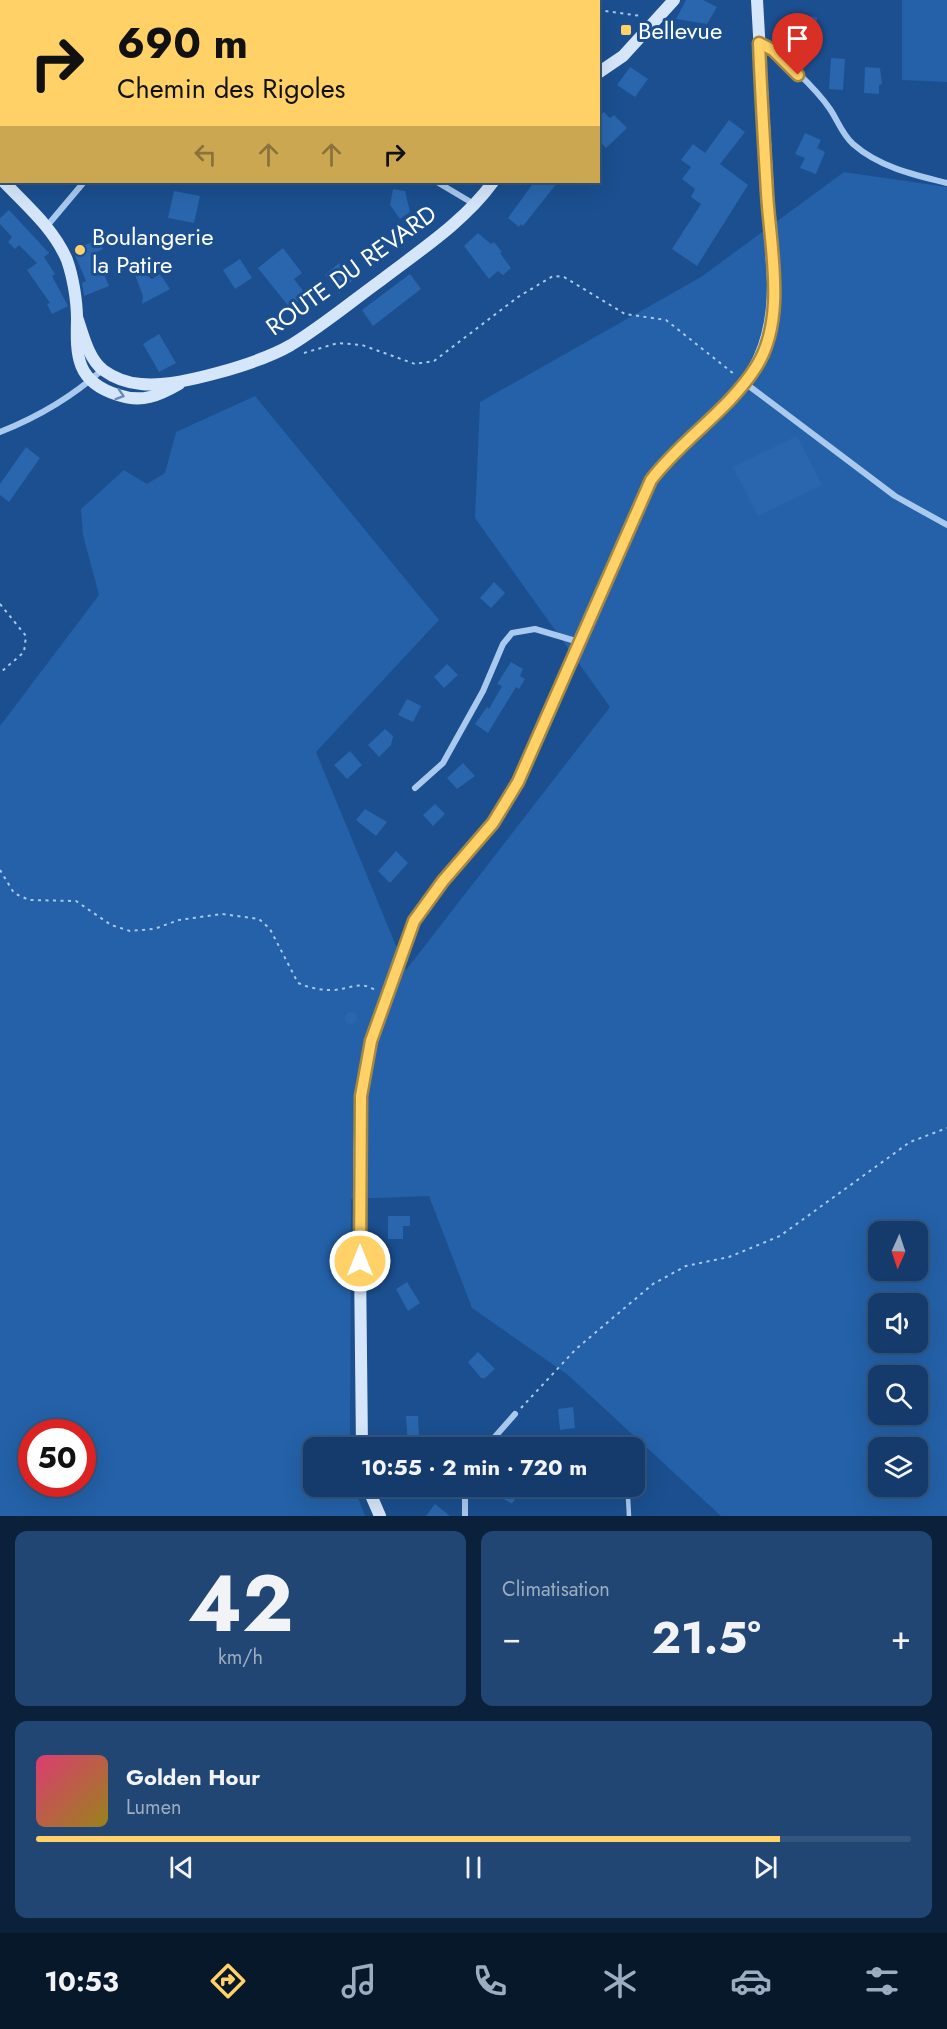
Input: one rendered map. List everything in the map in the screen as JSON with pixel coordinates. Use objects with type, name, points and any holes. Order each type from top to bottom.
[{"type":"main road","points":[[600,72],[623,56],[674,0]]},
{"type":"main road","points":[[362,1437],[359,1179],[361,1096],[371,1041],[414,921],[443,881],[493,823],[518,782],[651,480],[665,461],[726,405],[745,383],[757,366],[767,342],[773,303],[757,0]]},
{"type":"main road","points":[[6,183],[46,226],[67,262],[77,317],[91,354],[102,369]]},
{"type":"main road","name":"ROUTE DU REVARD","points":[[102,369],[115,377],[140,384],[185,380],[252,361],[289,346],[422,249],[475,205],[492,183]]},
{"type":"main road","points":[[77,317],[76,358],[91,380]]},
{"type":"main road","name":"ROUTE DU REVARD","points":[[91,380],[110,393],[141,400],[153,397],[185,380]]},
{"type":"main road","points":[[372,1497],[380,1516]]},
{"type":"street","points":[[759,43],[773,50],[829,108],[845,135],[855,146],[903,172],[947,183]]},
{"type":"street","points":[[46,226],[83,183]]},
{"type":"street","points":[[439,183],[475,205]]},
{"type":"street","points":[[0,432],[33,419],[91,380],[102,369]]},
{"type":"street","points":[[745,383],[895,496],[947,525]]},
{"type":"street","points":[[415,788],[442,763],[483,691],[503,644],[512,633],[535,629],[579,642]]},
{"type":"street","points":[[494,1437],[515,1414]]},
{"type":"street","points":[[465,1497],[465,1516]]},
{"type":"lane","points":[[628,1497],[629,1516]]},
{"type":"path","points":[[600,10],[659,19]]},
{"type":"path","points":[[289,346],[297,353],[309,352],[338,343],[362,345],[415,364],[434,361],[518,297],[553,276],[564,278],[625,314],[666,320],[745,383]]},
{"type":"path","points":[[0,603],[26,636],[24,652],[0,673]]},
{"type":"path","points":[[0,870],[14,893],[28,900],[76,901],[111,925],[130,931],[154,929],[179,920],[222,914],[259,920],[270,929],[298,983],[314,990],[335,990],[357,984],[374,988],[384,1005]]},
{"type":"path","points":[[515,1414],[576,1349],[653,1284],[686,1266],[729,1257],[780,1236],[910,1142],[947,1128]]},
{"type":"shaded area","points":[[902,0],[947,0],[947,82],[902,80]]},
{"type":"shaded area","points":[[844,172],[947,187],[947,1516],[721,1516],[645,1446],[645,1437],[635,1437],[568,1375],[472,1308],[429,1196],[351,1199],[350,1437],[303,1437],[303,1497],[358,1497],[365,1516],[0,1516],[0,726],[99,595],[83,535],[81,509],[124,470],[147,484],[165,473],[176,432],[255,396],[439,620],[316,752],[406,970],[610,707],[475,518],[480,402],[701,277]]},
{"type":"building","points":[[686,0],[703,0],[717,7],[707,24],[676,19]]},
{"type":"building","points":[[801,16],[817,17],[815,33],[800,32]]},
{"type":"building","points":[[831,58],[845,59],[843,90],[829,89]]},
{"type":"building","points":[[630,67],[648,79],[635,97],[617,85]]},
{"type":"building","points":[[865,67],[880,68],[882,84],[879,85],[879,94],[864,93]]},
{"type":"building","points":[[604,112],[610,118],[614,115],[627,128],[606,148],[600,142],[600,115]]},
{"type":"building","points":[[729,120],[745,132],[720,164],[748,185],[697,266],[672,249],[701,204],[691,197],[695,189],[682,179],[691,167],[681,160],[693,144],[705,153]]},
{"type":"building","points":[[805,133],[821,140],[817,148],[825,152],[816,174],[800,168],[805,158],[795,154]]},
{"type":"building","points":[[533,183],[557,183],[523,226],[521,224],[519,227],[508,218]]},
{"type":"building","points":[[393,189],[405,191],[410,212],[400,219],[390,205]]},
{"type":"building","points":[[174,191],[200,196],[194,223],[168,218]]},
{"type":"building","points":[[9,210],[49,253],[44,257],[55,274],[52,276],[68,306],[52,314],[47,304],[50,303],[27,270],[37,263],[19,245],[15,249],[8,242],[12,237],[0,224],[0,218]]},
{"type":"building","points":[[478,233],[491,244],[494,242],[502,252],[500,253],[511,268],[503,275],[498,271],[489,279],[464,246]]},
{"type":"building","points":[[99,239],[103,249],[95,253],[109,286],[84,296],[82,283],[86,281],[73,250]]},
{"type":"building","points":[[283,248],[302,273],[294,279],[306,295],[290,308],[258,268]]},
{"type":"building","points":[[240,259],[252,278],[235,289],[223,270]]},
{"type":"building","points":[[339,263],[353,280],[339,293],[325,275]]},
{"type":"building","points":[[132,267],[152,279],[160,274],[170,289],[142,304],[143,296]]},
{"type":"building","points":[[410,274],[421,289],[373,326],[362,310]]},
{"type":"building","points":[[159,334],[176,363],[159,372],[143,344]]},
{"type":"building","points":[[797,436],[822,485],[758,516],[733,467]]},
{"type":"building","points":[[26,447],[40,458],[9,502],[0,495],[0,484]]},
{"type":"building","points":[[494,582],[505,593],[491,608],[480,598]]},
{"type":"building","points":[[511,662],[523,669],[520,676],[525,679],[519,689],[516,687],[488,733],[475,724],[487,707],[489,709],[502,686],[497,684]]},
{"type":"building","points":[[447,664],[458,675],[444,688],[434,677]]},
{"type":"building","points":[[407,699],[421,706],[413,722],[398,715]]},
{"type":"building","points":[[385,729],[393,736],[391,745],[379,757],[368,745]]},
{"type":"building","points":[[350,751],[362,765],[347,779],[334,765]]},
{"type":"building","points":[[463,763],[475,776],[457,789],[447,778]]},
{"type":"building","points":[[435,804],[445,814],[433,826],[423,815]]},
{"type":"building","points":[[365,809],[387,822],[376,836],[356,820]]},
{"type":"building","points":[[396,851],[408,863],[390,883],[378,871]]},
{"type":"building","points":[[353,1012],[357,1018],[353,1024],[349,1024],[345,1016]]},
{"type":"building","points":[[388,1216],[410,1216],[410,1226],[403,1226],[403,1239],[388,1239]]},
{"type":"building","points":[[407,1282],[420,1303],[408,1311],[396,1289]]},
{"type":"building","points":[[478,1352],[495,1369],[485,1378],[481,1378],[468,1362]]},
{"type":"building","points":[[573,1407],[575,1428],[560,1430],[558,1409]]},
{"type":"building","points":[[406,1416],[418,1416],[419,1436],[433,1435],[435,1437],[407,1437]]},
{"type":"building","points":[[500,1497],[516,1497],[512,1504]]},
{"type":"building","points":[[435,1504],[450,1516],[426,1516]]},
{"type":"place","name":"Bellevue","points":[[626,30]]},
{"type":"place","name":"Boulangerie la Patire","points":[[80,250]]},
{"type":"route","points":[[360,1261],[361,1096],[371,1041],[414,921],[443,881],[493,823],[518,782],[651,480],[665,461],[726,405],[745,383],[762,355],[771,321],[773,282],[759,43],[773,50],[798,75]]}]
